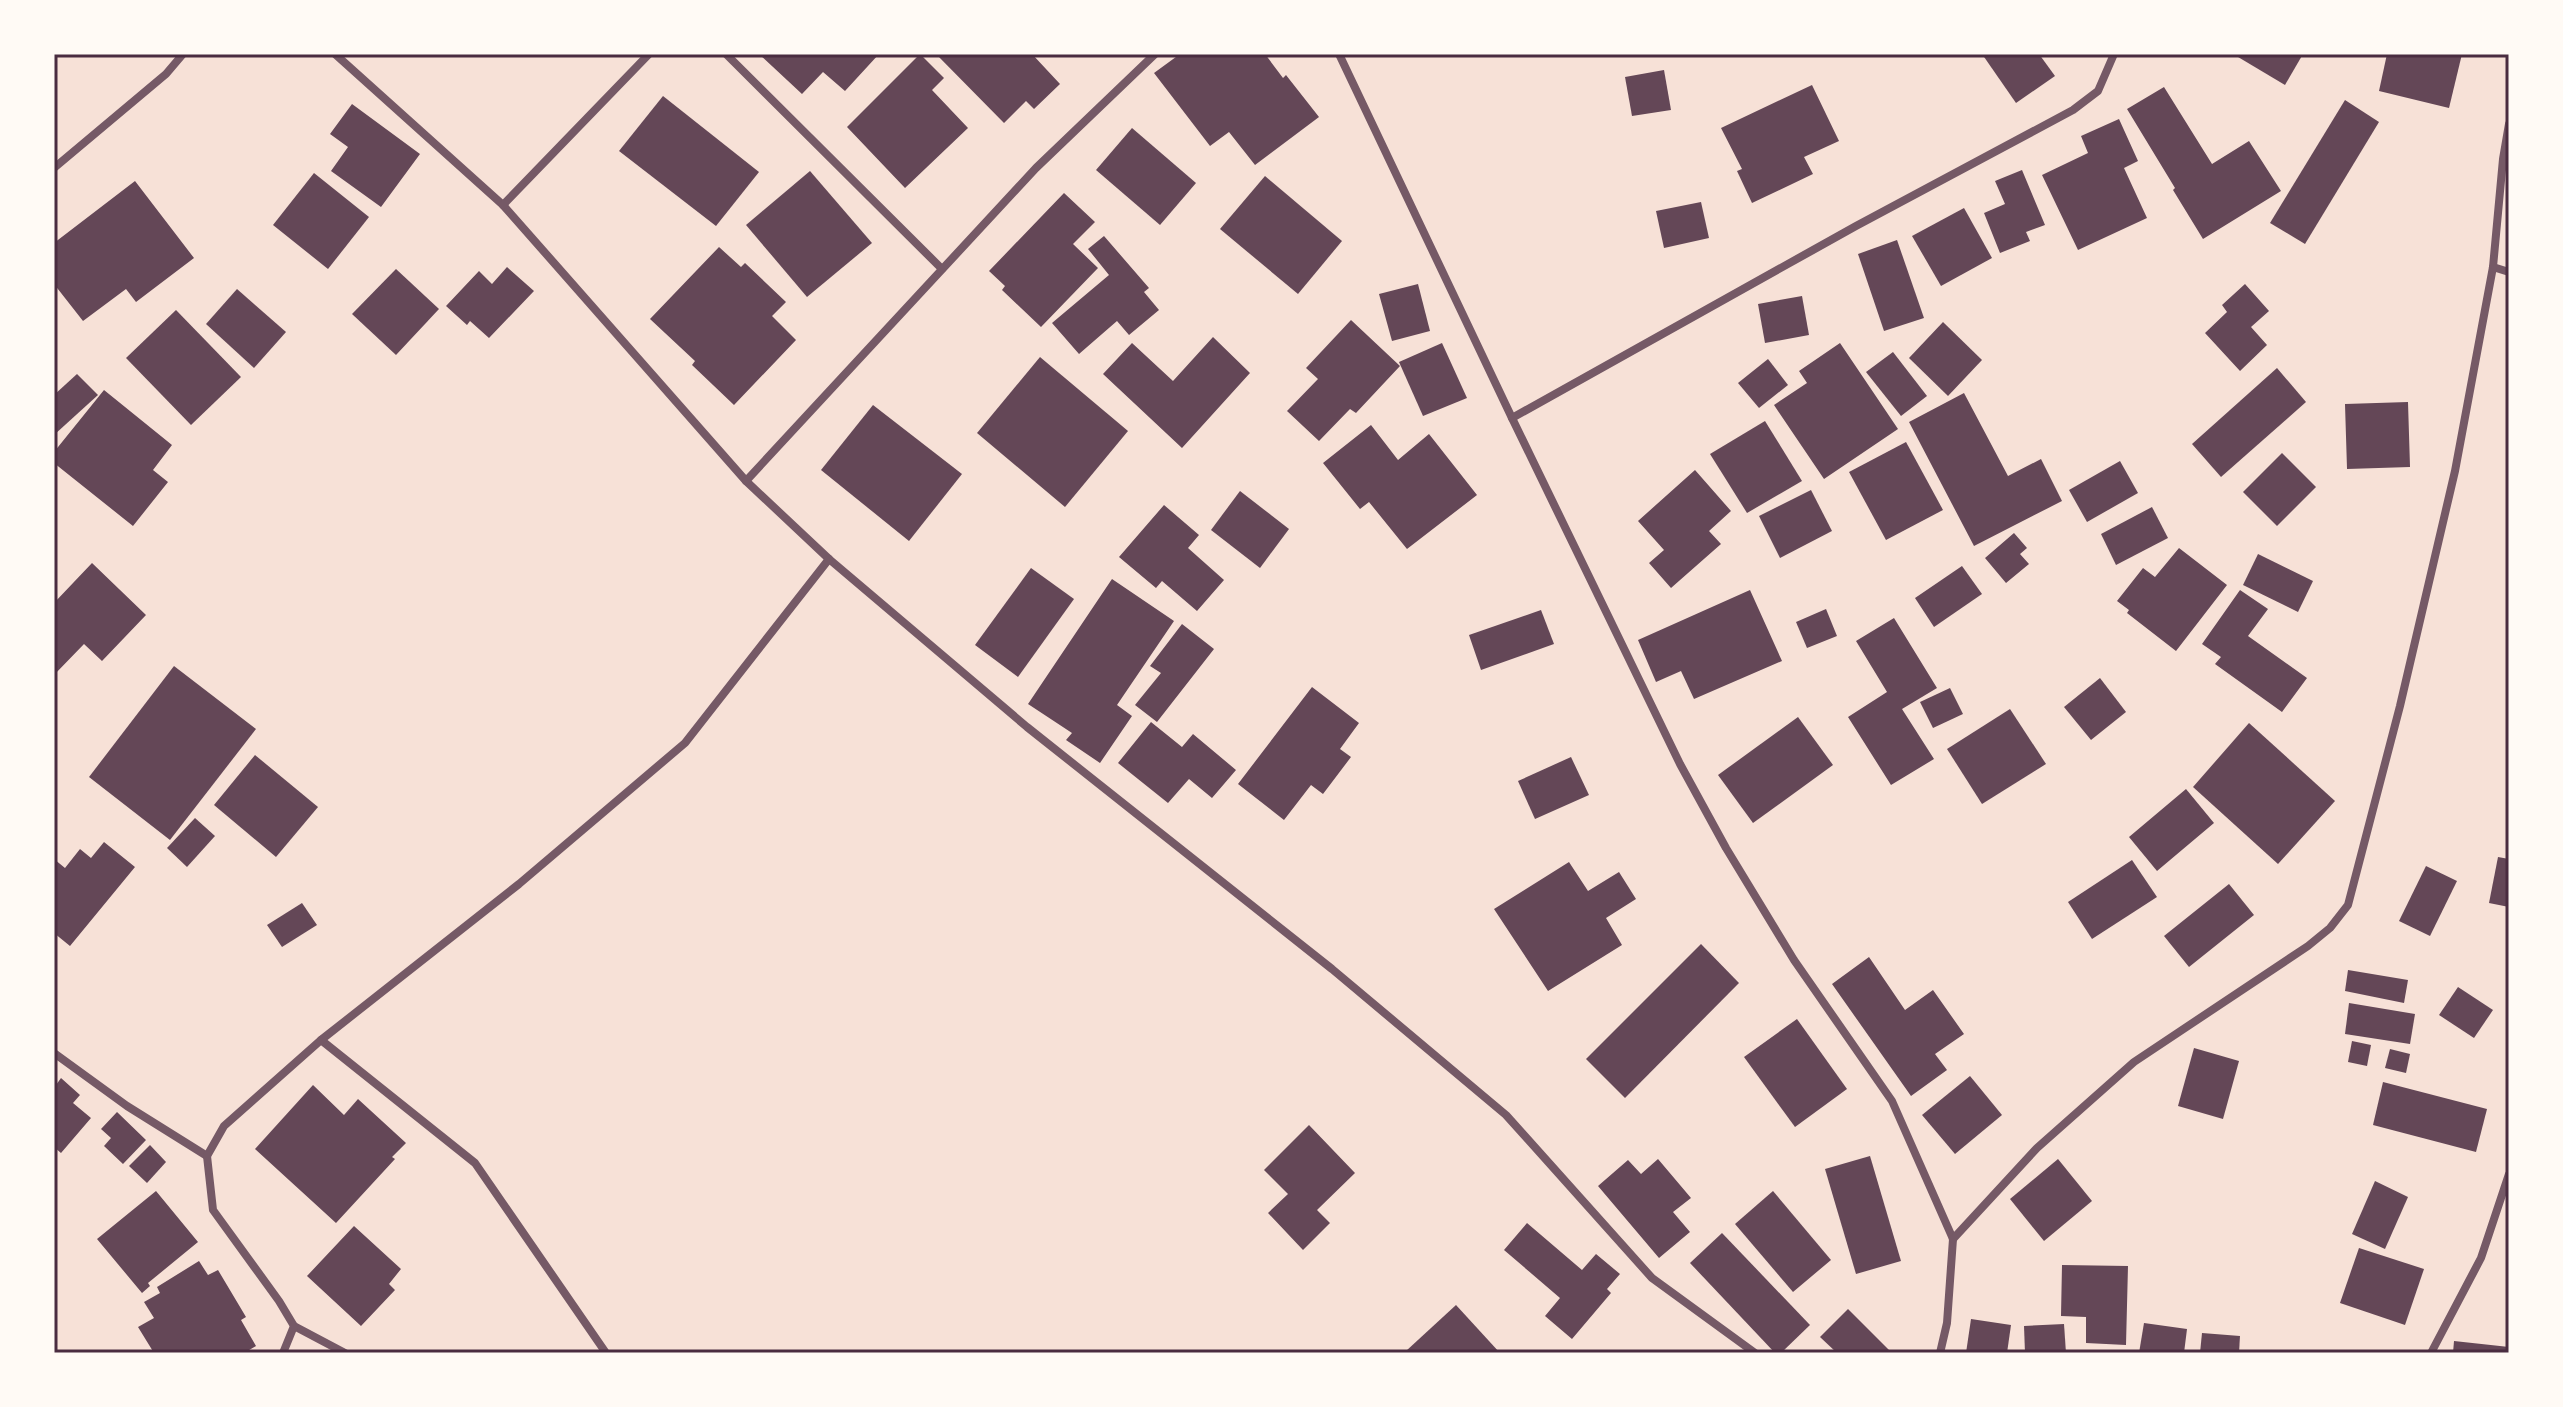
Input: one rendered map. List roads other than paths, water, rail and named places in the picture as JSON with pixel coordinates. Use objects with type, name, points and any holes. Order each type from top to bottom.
[{"type":"street","points":[[54,168],[166,74],[183,54]]},
{"type":"street","points":[[335,54],[503,205],[746,481],[829,559],[1027,727],[1332,969],[1506,1115],[1652,1278],[1755,1353]]},
{"type":"street","points":[[503,205],[649,54]]},
{"type":"street","points":[[726,54],[942,269]]},
{"type":"street","points":[[746,481],[1036,168],[1155,54]]},
{"type":"street","points":[[1339,54],[1680,764],[1726,848],[1794,960],[1892,1101],[1953,1239],[1947,1323],[1940,1353]]},
{"type":"street","points":[[1512,418],[1856,226],[2073,110],[2098,91],[2114,54]]},
{"type":"street","points":[[1953,1239],[2037,1148],[2134,1062],[2308,946],[2330,928],[2348,905],[2400,706],[2455,471],[2493,267],[2509,124]]},
{"type":"street","points":[[2493,267],[2509,272]]},
{"type":"street","points":[[345,1353],[294,1326],[213,1210],[207,1156],[224,1126],[321,1040],[519,884],[685,743],[829,559]]},
{"type":"street","points":[[321,1040],[475,1163],[606,1353]]},
{"type":"street","points":[[54,1053],[127,1106],[207,1156]]},
{"type":"street","points":[[2431,1353],[2481,1258],[2509,1174]]},
{"type":"street","points":[[283,1353],[294,1326]]}]
